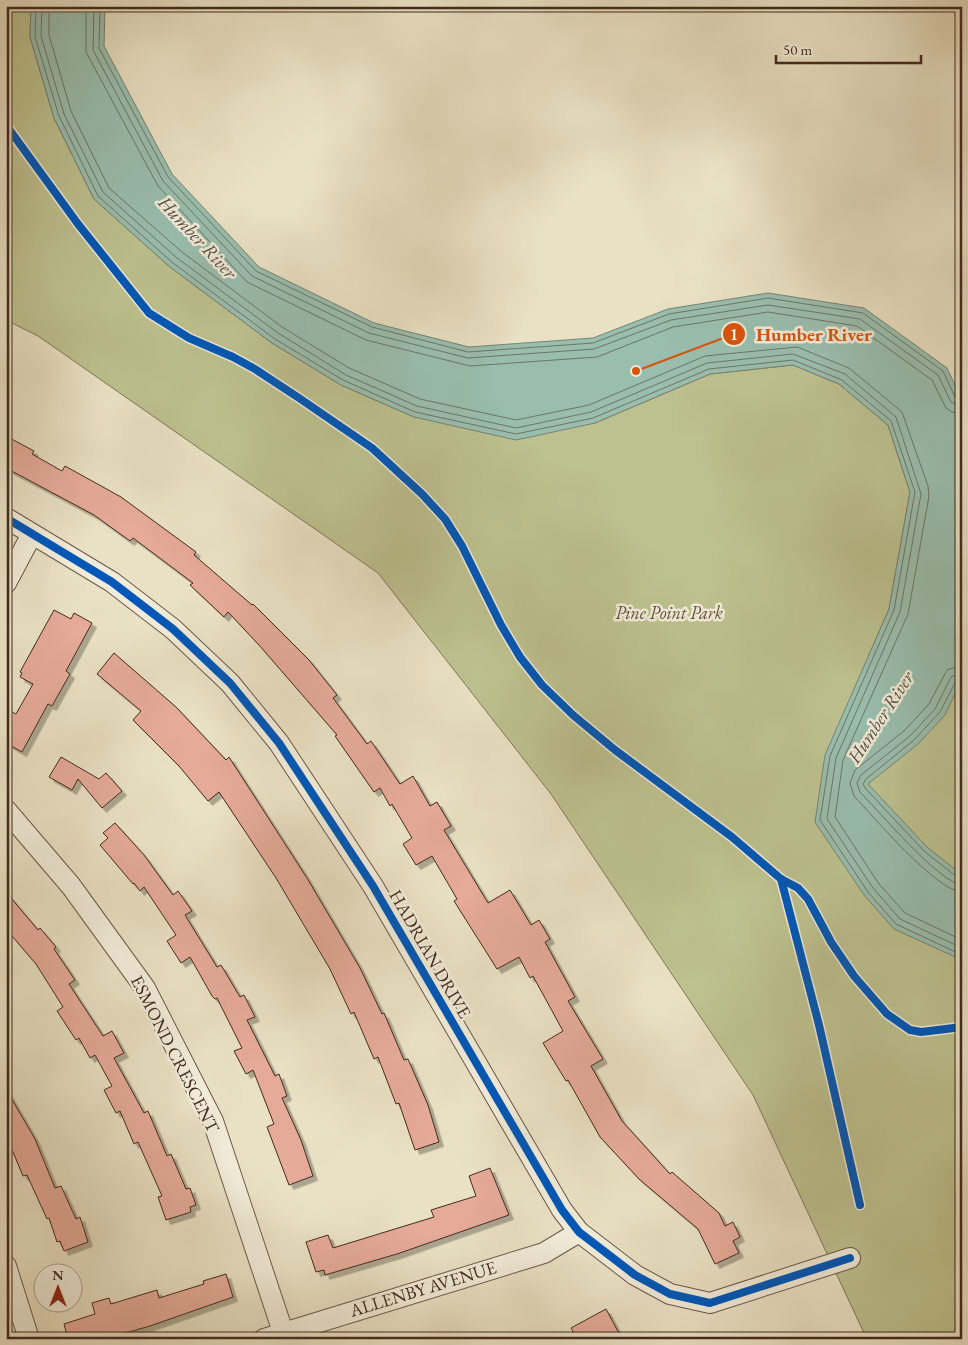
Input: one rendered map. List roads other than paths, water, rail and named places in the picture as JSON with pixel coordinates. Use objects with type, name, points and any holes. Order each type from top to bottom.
[{"type":"street","name":"HADRIAN DRIVE","points":[[6,518],[112,582],[173,629],[230,683],[279,743],[373,886],[562,1210],[579,1232],[635,1275],[670,1294],[710,1303],[850,1258]]},
{"type":"street","points":[[6,583],[32,534]]},
{"type":"street","name":"ESMOND CRESCENT","points":[[6,810],[71,886],[145,988],[213,1121],[283,1332]]},
{"type":"street","name":"ALLENBY AVENUE","points":[[264,1339],[544,1253],[579,1232]]},
{"type":"street","points":[[6,1266],[29,1339]]},
{"type":"water","points":[[31,6],[105,6],[104,46],[172,174],[259,267],[374,323],[469,347],[593,338],[668,309],[768,293],[864,308],[947,368],[962,400],[962,679],[945,715],[918,744],[868,784],[927,847],[962,875],[962,960],[894,929],[864,895],[815,822],[825,755],[889,609],[910,492],[888,425],[839,384],[793,365],[710,374],[595,423],[516,440],[414,417],[341,385],[272,343],[170,267],[94,199],[54,118],[30,37]]},
{"type":"place","name":"Humber River","points":[[636,371]]},
{"type":"park label","name":"Pine Point Park","points":[[669,613]]}]
